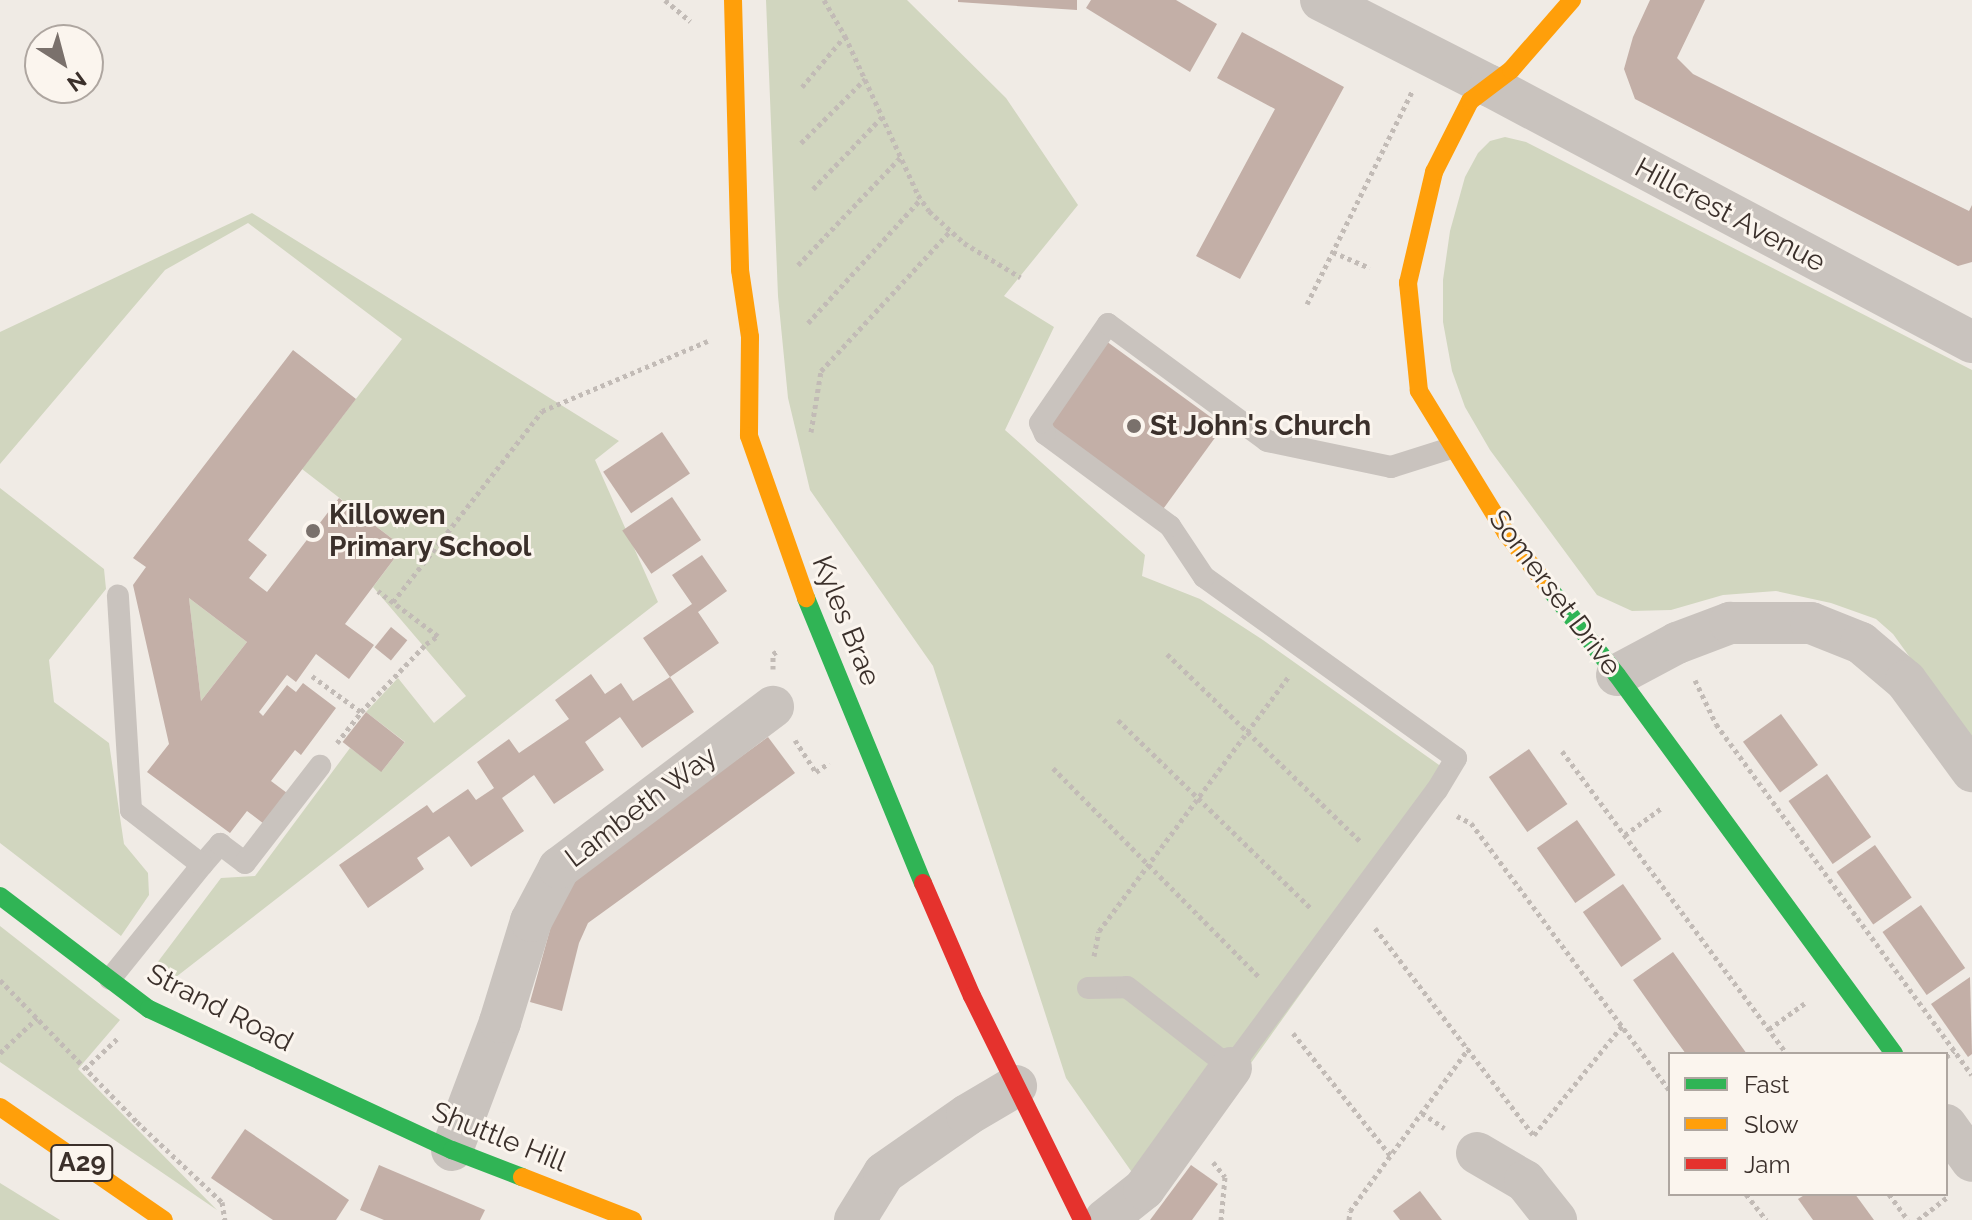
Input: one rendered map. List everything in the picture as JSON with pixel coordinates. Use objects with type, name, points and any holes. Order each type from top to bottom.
[{"type":"street","name":"Kyles Brae","points":[[733,0],[740,270],[750,337],[749,436],[798,579],[901,831],[972,996],[1082,1220]]},
{"type":"street","name":"Hillcrest Avenue","points":[[1321,0],[1490,86],[1972,342]]},
{"type":"street","name":"Somerset Drive","points":[[1572,0],[1511,70],[1470,101],[1434,172],[1408,283],[1419,391],[1451,448],[1506,533],[1617,675],[1893,1052]]},
{"type":"street","points":[[1617,675],[1677,643],[1730,623],[1811,623],[1861,643],[1906,681],[1972,771]]},
{"type":"street","name":"Lambeth Way","points":[[452,1150],[500,1022],[531,921],[559,868],[773,707]]},
{"type":"street","name":"Strand Road","points":[[0,896],[149,1009],[345,1101]]},
{"type":"street","points":[[1105,1220],[1144,1189],[1231,1068]]},
{"type":"street","points":[[855,1220],[884,1173],[967,1115],[1016,1086]]},
{"type":"street","name":"Shuttle Hill","points":[[345,1101],[452,1150],[633,1220]]},
{"type":"street","name":"A29","points":[[0,1107],[164,1220]]},
{"type":"street","points":[[1948,1130],[1967,1174]]},
{"type":"street","points":[[1477,1153],[1525,1181],[1556,1220]]},
{"type":"lane","points":[[1088,988],[1127,987],[1231,1068],[1437,790],[1456,758],[1204,577],[1170,526],[1045,434],[1040,423],[1108,324],[1267,441],[1391,467],[1451,448]]},
{"type":"lane","points":[[118,595],[131,810],[202,865]]},
{"type":"lane","points":[[110,979],[220,844],[245,863],[320,766]]},
{"type":"path","points":[[665,0],[697,26]]},
{"type":"path","points":[[824,0],[845,36],[921,199],[964,243],[1020,277]]},
{"type":"path","points":[[802,87],[845,36]]},
{"type":"path","points":[[1307,304],[1430,55]]},
{"type":"path","points":[[801,143],[865,79]]},
{"type":"path","points":[[813,189],[882,117]]},
{"type":"path","points":[[798,265],[900,158]]},
{"type":"path","points":[[808,323],[921,199]]},
{"type":"path","points":[[811,432],[821,371],[950,231]]},
{"type":"path","points":[[1333,252],[1360,264]]},
{"type":"path","points":[[393,602],[542,411],[701,341]]},
{"type":"path","points":[[312,676],[361,712],[426,644],[438,636],[378,591]]},
{"type":"path","points":[[1677,643],[1716,724],[1972,1075]]},
{"type":"path","points":[[1167,654],[1384,863]]},
{"type":"path","points":[[1088,988],[1099,931],[1294,668]]},
{"type":"path","points":[[1118,720],[1334,930]]},
{"type":"path","points":[[1562,751],[1786,1052]]},
{"type":"path","points":[[1053,768],[1282,1000]]},
{"type":"path","points":[[1453,813],[1471,823],[1668,1088]]},
{"type":"path","points":[[1370,922],[1543,1147]]},
{"type":"path","points":[[0,980],[137,1122],[222,1202],[225,1220]]},
{"type":"path","points":[[0,1053],[37,1018]]},
{"type":"path","points":[[1534,1135],[1622,1026]]},
{"type":"path","points":[[1292,1031],[1390,1155]]},
{"type":"path","points":[[1349,1220],[1350,1211],[1469,1048]]},
{"type":"path","points":[[1948,1056],[1954,1051]]},
{"type":"path","points":[[1948,1192],[1967,1174]]},
{"type":"path","points":[[1748,1196],[1766,1220]]},
{"type":"path","points":[[1890,1196],[1908,1220]]},
{"type":"path","points":[[1918,1220],[1944,1196]]},
{"type":"green space","points":[[766,0],[907,0],[1006,98],[1078,205],[1004,296],[1054,327],[1005,430],[1145,555],[1142,576],[1200,599],[1456,777],[1152,1201],[1066,1078],[933,666],[810,490],[788,398],[778,296]]},
{"type":"green space","points":[[1505,137],[1526,142],[1972,370],[1972,743],[1893,634],[1876,619],[1831,603],[1776,591],[1723,595],[1671,610],[1632,611],[1597,595],[1490,450],[1465,407],[1452,371],[1443,322],[1443,280],[1450,231],[1465,177],[1478,153],[1490,141]]},
{"type":"green space","points":[[252,213],[619,441],[595,460],[658,602],[176,977],[157,963],[221,878],[255,876],[350,748],[382,771],[405,742],[366,712],[398,678],[434,723],[466,696],[373,587],[403,547],[302,469],[402,339],[248,223],[165,270],[0,464],[0,332]]},
{"type":"green space","points":[[0,488],[104,569],[106,589],[49,660],[54,702],[109,743],[124,844],[148,873],[149,895],[121,936],[0,843]]},
{"type":"green space","points":[[189,598],[247,642],[201,701]]},
{"type":"green space","points":[[0,926],[120,1020],[78,1069],[217,1210],[0,1062]]},
{"type":"green space","points":[[0,1183],[60,1220],[0,1220]]},
{"type":"building","points":[[1077,0],[1077,10],[958,2]]},
{"type":"building","points":[[1091,0],[1176,0],[1217,24],[1190,72],[1086,8]]},
{"type":"building","points":[[1650,0],[1705,0],[1677,58],[1693,74],[1969,211],[1972,205],[1972,262],[1958,266],[1635,99],[1624,69],[1633,37]]},
{"type":"building","points":[[1242,32],[1344,87],[1240,279],[1196,256],[1275,109],[1217,78]]},
{"type":"building","name":"St John's Church","points":[[1106,341],[1223,426],[1163,510],[1045,424]]},
{"type":"building","points":[[293,350],[356,399],[248,540],[267,555],[249,578],[267,592],[339,498],[403,547],[345,624],[374,645],[349,679],[316,654],[296,682],[287,675],[259,712],[263,716],[287,685],[296,692],[303,683],[336,708],[301,755],[295,750],[271,781],[291,796],[268,827],[247,811],[230,833],[147,772],[169,744],[133,585],[146,567],[133,558]],"holes":[[[189,598],[247,642],[201,701]]]},
{"type":"building","points":[[662,432],[690,473],[631,513],[603,472]]},
{"type":"building","points":[[672,497],[701,540],[651,574],[622,531]]},
{"type":"building","points":[[702,555],[727,591],[698,612],[719,643],[670,677],[643,638],[692,604],[672,575]]},
{"type":"building","points":[[391,627],[407,640],[391,660],[375,647]]},
{"type":"building","points":[[591,674],[605,694],[621,683],[633,701],[670,677],[694,712],[642,748],[620,717],[585,742],[604,770],[554,804],[534,775],[502,798],[524,831],[471,867],[449,836],[417,858],[424,869],[368,908],[339,865],[427,805],[433,813],[468,789],[476,800],[494,788],[477,762],[509,739],[519,753],[569,719],[555,700]]},
{"type":"building","points":[[366,712],[405,742],[381,772],[343,742]]},
{"type":"building","points":[[1781,714],[1818,765],[1780,793],[1743,742]]},
{"type":"building","points":[[768,737],[795,773],[588,923],[579,943],[562,1011],[530,1002],[562,886]]},
{"type":"building","points":[[1529,749],[1567,804],[1527,832],[1489,777]]},
{"type":"building","points":[[1827,774],[1871,837],[1833,864],[1788,801]]},
{"type":"building","points":[[1577,820],[1615,875],[1575,903],[1537,848]]},
{"type":"building","points":[[1875,845],[1912,897],[1873,924],[1836,872]]},
{"type":"building","points":[[1623,884],[1661,939],[1621,967],[1583,912]]},
{"type":"building","points":[[1921,905],[1965,968],[1927,995],[1882,932]]},
{"type":"building","points":[[1673,952],[1746,1052],[1685,1052],[1633,980]]},
{"type":"building","points":[[1970,977],[1972,1054],[1968,1057],[1931,1004]]},
{"type":"building","points":[[245,1129],[349,1200],[336,1220],[273,1220],[211,1178]]},
{"type":"building","points":[[379,1165],[485,1210],[480,1220],[384,1220],[360,1210]]},
{"type":"building","points":[[1191,1165],[1218,1184],[1192,1220],[1150,1220]]},
{"type":"building","points":[[1420,1191],[1442,1220],[1400,1220],[1393,1211]]},
{"type":"building","points":[[1803,1196],[1856,1196],[1874,1220],[1813,1220],[1798,1199]]},
{"type":"traffic: fast","points":[[1549,588],[1617,675],[1893,1052]]},
{"type":"traffic: fast","points":[[806,598],[923,883]]},
{"type":"traffic: fast","points":[[0,896],[149,1009],[452,1150],[522,1177]]},
{"type":"traffic: slow","points":[[733,0],[740,270],[750,337],[749,436],[806,598]]},
{"type":"traffic: slow","points":[[1549,588],[1506,533],[1419,391],[1408,283],[1434,172],[1470,101],[1511,70],[1572,0]]},
{"type":"traffic: slow","points":[[0,1107],[164,1220]]},
{"type":"traffic: slow","points":[[522,1177],[633,1220]]},
{"type":"traffic: jam","points":[[923,883],[972,996],[1082,1220]]},
{"type":"place","name":"St John's Church","points":[[1134,426]]},
{"type":"place","name":"Killowen Primary School","points":[[313,531]]}]
